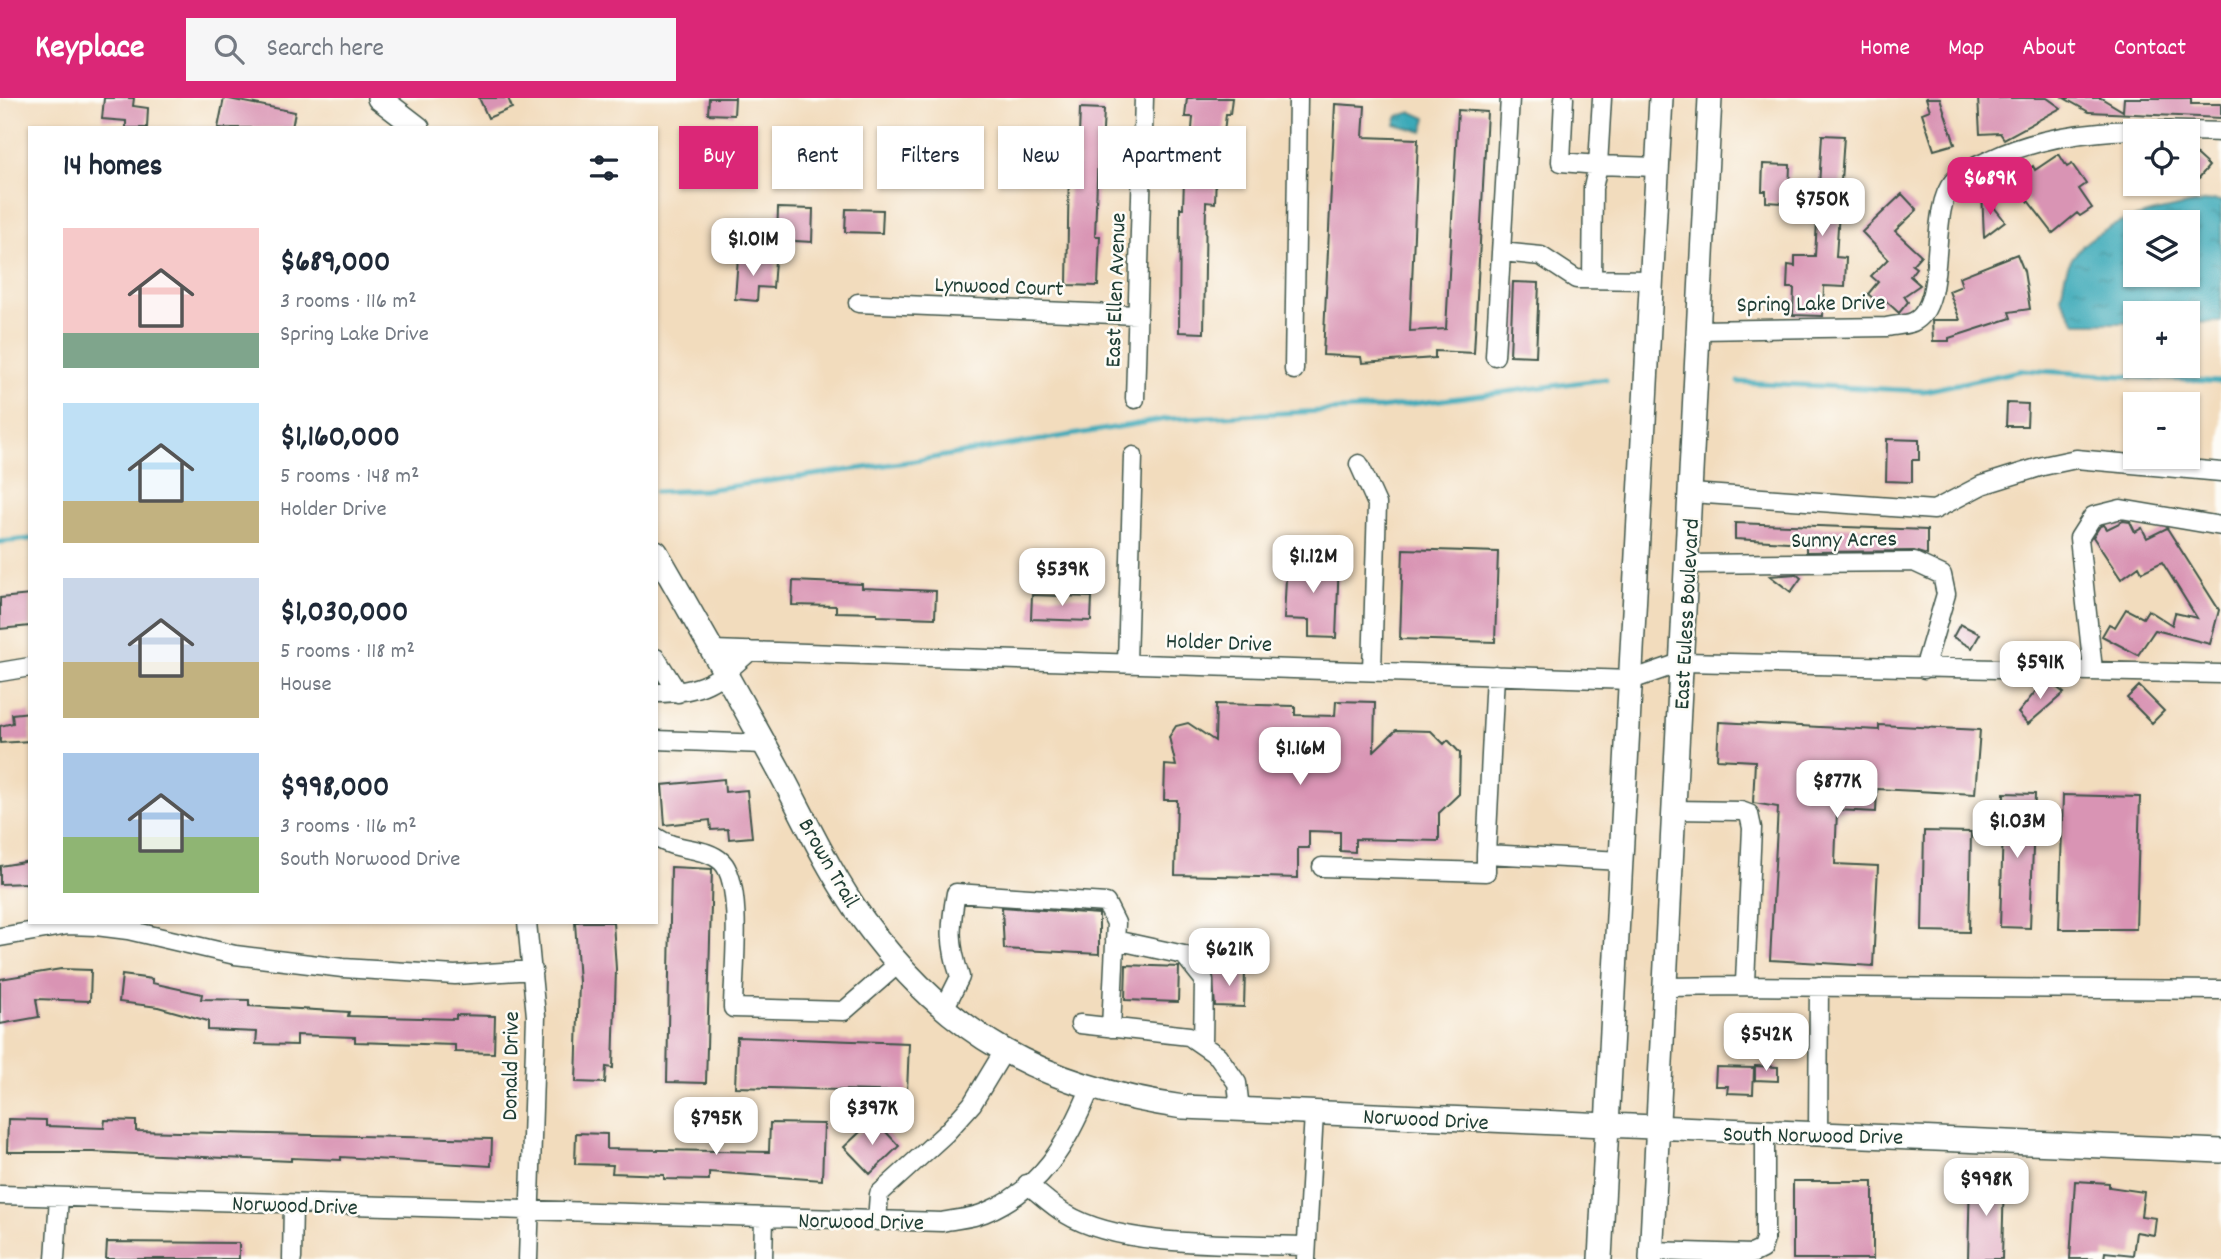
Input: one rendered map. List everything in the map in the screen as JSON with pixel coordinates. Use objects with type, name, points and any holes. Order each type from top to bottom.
[{"type":"main road","points":[[379,98],[415,126]]},
{"type":"main road","points":[[1600,1259],[1661,98]]},
{"type":"main road","name":"East Euless Boulevard","points":[[1651,1255],[1684,662],[1710,98]]},
{"type":"main road","name":"Brown Trail","points":[[658,555],[863,920],[899,963],[944,1009],[1004,1051],[1047,1074],[1090,1089]]},
{"type":"main road","name":"Norwood Drive","points":[[1090,1089],[1183,1107],[1657,1129]]},
{"type":"main road","name":"South Norwood Drive","points":[[1657,1129],[2221,1151]]},
{"type":"street","name":"East Ellen Avenue","points":[[1135,399],[1144,98]]},
{"type":"street","points":[[1294,370],[1298,98]]},
{"type":"street","points":[[1495,355],[1510,98]]},
{"type":"street","points":[[1564,98],[1561,162],[1657,167]]},
{"type":"street","points":[[1592,279],[1593,188],[1598,165],[1602,98]]},
{"type":"street","name":"Spring Lake Drive","points":[[1699,330],[1887,327],[1913,322],[1930,305],[1941,216],[1948,191],[1967,171],[2013,149],[2065,134],[2143,129],[2221,132]]},
{"type":"street","points":[[1501,252],[1541,256],[1576,279],[1651,280]]},
{"type":"street","name":"Lynwood Court","points":[[858,303],[1138,315]]},
{"type":"street","points":[[1127,663],[1133,456]]},
{"type":"street","points":[[1691,493],[1934,510],[1982,485],[2076,459],[2221,472]]},
{"type":"street","points":[[1359,464],[1377,504],[1372,670]]},
{"type":"street","points":[[2092,670],[2079,538],[2093,516],[2121,509],[2221,526]]},
{"type":"street","name":"Sunny Acres","points":[[1688,564],[1914,562],[1942,575],[1946,594],[1924,669]]},
{"type":"street","name":"Holder Drive","points":[[713,650],[1632,680],[1684,662]]},
{"type":"street","points":[[658,693],[692,692],[726,673],[750,651]]},
{"type":"street","points":[[658,661],[678,693]]},
{"type":"street","points":[[1684,662],[2221,674]]},
{"type":"street","points":[[0,672],[28,667]]},
{"type":"street","points":[[1322,867],[1486,872],[1494,675]]},
{"type":"street","points":[[658,740],[764,744]]},
{"type":"street","points":[[1674,810],[1741,811],[1749,814],[1752,828],[1745,982],[1738,986]]},
{"type":"street","points":[[658,838],[669,846],[707,852],[722,862],[731,877],[735,919],[733,1008],[844,1012],[899,963]]},
{"type":"street","points":[[1486,854],[1622,861]]},
{"type":"street","points":[[944,1009],[960,977],[951,950],[956,893],[1106,903],[1116,923],[1111,1028]]},
{"type":"street","name":"Donald Drive","points":[[527,924],[536,1016],[528,1259]]},
{"type":"street","points":[[0,937],[58,926],[96,926],[128,930],[235,955],[343,968],[455,975],[533,970]]},
{"type":"street","points":[[1115,940],[1184,955],[1204,980],[1203,1045]]},
{"type":"street","points":[[1818,1134],[1819,986]]},
{"type":"street","points":[[1665,987],[2221,990]]},
{"type":"street","points":[[1080,1024],[1189,1035],[1218,1056],[1237,1083],[1240,1109]]},
{"type":"street","points":[[877,1221],[879,1194],[946,1133],[972,1104],[1004,1051]]},
{"type":"street","name":"Norwood Drive","points":[[0,1195],[942,1222],[984,1213],[1027,1184],[1063,1149],[1090,1089]]},
{"type":"street","points":[[1027,1184],[1066,1214],[1123,1234],[1306,1252],[1314,1112]]},
{"type":"street","points":[[1651,1255],[1752,1254],[1762,1250],[1765,1239],[1765,1133]]},
{"type":"street","points":[[55,1259],[59,1197]]},
{"type":"street","points":[[292,1259],[293,1204]]},
{"type":"street","points":[[763,1259],[764,1218]]},
{"type":"water","points":[[1412,112],[1426,118],[1423,132],[1395,124],[1398,116]]},
{"type":"water","points":[[2221,201],[2221,322],[2200,323],[2200,301],[2123,301],[2123,323],[2076,323],[2061,298],[2068,266],[2078,250],[2093,237],[2123,222],[2123,287],[2200,287],[2200,210],[2164,210]]},
{"type":"building","points":[[104,98],[134,98],[133,106],[148,108],[147,126],[126,126],[126,121],[102,119]]},
{"type":"building","points":[[224,98],[295,112],[292,126],[218,126]]},
{"type":"building","points":[[479,98],[508,98],[512,108],[488,118]]},
{"type":"building","points":[[709,98],[735,98],[734,115],[708,114]]},
{"type":"building","points":[[1187,98],[1232,98],[1225,126],[1192,126],[1193,117],[1185,117]]},
{"type":"building","points":[[1926,98],[1940,98],[1955,144],[1934,150],[1922,113],[1930,110]]},
{"type":"building","points":[[1978,98],[2047,98],[2061,108],[2004,139],[2000,133],[1980,134]]},
{"type":"building","points":[[2064,98],[2101,98],[2123,111],[2124,98],[2191,98],[2191,104],[2221,104],[2221,118],[2089,112]]},
{"type":"building","points":[[1335,104],[1365,106],[1363,137],[1418,139],[1410,331],[1446,329],[1458,110],[1487,112],[1474,353],[1435,351],[1435,358],[1362,363],[1361,357],[1323,355]]},
{"type":"building","points":[[1080,108],[1104,109],[1103,126],[1098,126],[1095,236],[1100,236],[1098,286],[1067,285],[1069,189],[1084,189],[1084,126],[1079,126]]},
{"type":"building","points":[[1822,135],[1844,136],[1836,257],[1846,258],[1845,287],[1824,286],[1823,316],[1793,315],[1794,288],[1787,288],[1788,265],[1795,266],[1795,256],[1815,256]]},
{"type":"building","points":[[2059,154],[2067,167],[2072,164],[2086,184],[2079,189],[2092,208],[2080,216],[2077,213],[2053,233],[2002,167],[2014,163],[2023,173],[2033,166],[2035,170]]},
{"type":"building","points":[[2200,158],[2209,166],[2200,177]]},
{"type":"building","points":[[1763,164],[1790,165],[1789,192],[1783,192],[1783,203],[1766,202],[1766,191],[1762,191]]},
{"type":"building","points":[[1184,189],[1215,189],[1215,203],[1206,202],[1204,333],[1179,332],[1180,208],[1183,208]]},
{"type":"building","points":[[1982,192],[2005,221],[1984,237]]},
{"type":"building","points":[[1902,194],[1917,210],[1895,231],[1921,255],[1912,265],[1916,268],[1910,276],[1920,285],[1904,296],[1908,302],[1899,313],[1886,301],[1882,306],[1868,294],[1878,282],[1871,276],[1888,259],[1862,232]]},
{"type":"building","points":[[778,208],[813,209],[812,242],[777,240]]},
{"type":"building","points":[[846,209],[883,210],[882,233],[845,232]]},
{"type":"building","points":[[2017,254],[2024,271],[2030,309],[2009,312],[2011,318],[1949,338],[1949,341],[1933,341],[1932,320],[1960,320],[1949,291],[1962,286],[1959,277]]},
{"type":"building","points":[[738,258],[775,261],[773,288],[758,287],[757,301],[735,299]]},
{"type":"building","points":[[1513,282],[1539,283],[1536,356],[1510,355]]},
{"type":"building","points":[[2007,403],[2028,404],[2027,426],[2006,426]]},
{"type":"building","points":[[1887,439],[1919,440],[1919,460],[1912,460],[1912,482],[1886,481]]},
{"type":"building","points":[[2123,521],[2130,522],[2135,532],[2142,528],[2147,538],[2167,528],[2219,610],[2210,644],[2155,630],[2138,655],[2102,636],[2109,624],[2115,627],[2126,609],[2143,618],[2148,610],[2172,625],[2175,613],[2197,618],[2162,562],[2142,572],[2139,566],[2121,579],[2093,537],[2100,526],[2104,525],[2107,529]]},
{"type":"building","points":[[1735,523],[1927,530],[1927,555],[1914,551],[1806,552],[1806,543],[1735,539]]},
{"type":"building","points":[[1403,549],[1498,552],[1495,642],[1400,639]]},
{"type":"building","points":[[1287,558],[1339,560],[1336,638],[1309,637],[1309,620],[1284,619]]},
{"type":"building","points":[[1796,574],[1801,578],[1791,592],[1770,576]]},
{"type":"building","points":[[793,581],[862,584],[862,588],[936,591],[935,618],[877,616],[877,613],[836,612],[836,606],[792,605]]},
{"type":"building","points":[[28,595],[28,626],[0,629],[0,598]]},
{"type":"building","points":[[1032,595],[1092,597],[1091,621],[1031,619]]},
{"type":"building","points":[[1960,624],[1980,634],[1972,648],[1953,637]]},
{"type":"building","points":[[2044,681],[2050,682],[2064,693],[2028,724],[2018,713]]},
{"type":"building","points":[[2139,686],[2164,711],[2152,723],[2127,698]]},
{"type":"building","points":[[1336,701],[1375,702],[1374,751],[1396,730],[1431,731],[1444,744],[1448,740],[1460,753],[1459,794],[1439,813],[1439,841],[1355,839],[1355,852],[1340,851],[1340,832],[1309,831],[1309,848],[1298,848],[1298,878],[1175,875],[1177,800],[1164,800],[1165,765],[1176,766],[1169,737],[1176,726],[1188,723],[1215,741],[1216,704],[1295,706],[1295,715],[1335,716]]},
{"type":"building","points":[[28,712],[28,741],[0,743],[0,726],[13,723],[12,714]]},
{"type":"building","points":[[1719,722],[1879,730],[1879,725],[1980,730],[1975,794],[1877,789],[1876,812],[1837,810],[1835,864],[1878,866],[1873,966],[1770,960],[1778,807],[1753,803],[1755,761],[1717,759]]},
{"type":"building","points":[[724,779],[725,792],[747,790],[752,837],[729,839],[728,829],[711,830],[710,820],[665,825],[662,785]]},
{"type":"building","points":[[2004,793],[2035,794],[2030,928],[2000,927]]},
{"type":"building","points":[[2063,795],[2140,797],[2136,929],[2059,929]]},
{"type":"building","points":[[1924,831],[1971,832],[1969,932],[1922,931]]},
{"type":"building","points":[[28,861],[28,883],[0,884],[0,866]]},
{"type":"building","points":[[671,867],[712,869],[706,1083],[667,1082]]},
{"type":"building","points":[[1002,907],[1099,914],[1099,954],[1004,949]]},
{"type":"building","points":[[575,924],[613,924],[616,969],[613,1068],[606,1067],[605,1083],[576,1082],[579,982]]},
{"type":"building","points":[[1126,965],[1179,967],[1178,1002],[1125,1000]]},
{"type":"building","points":[[61,969],[91,970],[90,1001],[36,999],[39,1017],[0,1024],[0,979]]},
{"type":"building","points":[[1212,969],[1245,971],[1244,1007],[1215,1006]]},
{"type":"building","points":[[122,975],[152,979],[152,983],[202,994],[201,999],[249,1000],[249,1006],[349,1012],[348,1016],[456,1019],[456,1015],[495,1016],[494,1053],[455,1052],[455,1045],[355,1042],[355,1037],[297,1035],[297,1045],[256,1044],[257,1032],[208,1030],[208,1021],[158,1007],[119,1002]]},
{"type":"building","points":[[737,1037],[909,1043],[907,1092],[735,1087]]},
{"type":"building","points":[[1755,1066],[1778,1067],[1778,1081],[1755,1080]]},
{"type":"building","points":[[1716,1067],[1754,1068],[1753,1094],[1727,1093],[1728,1086],[1715,1086]]},
{"type":"building","points":[[8,1119],[46,1120],[46,1126],[104,1128],[105,1120],[136,1121],[136,1131],[492,1139],[491,1166],[341,1157],[341,1160],[291,1158],[291,1161],[93,1152],[7,1152]]},
{"type":"building","points":[[874,1119],[899,1146],[870,1174],[844,1147]]},
{"type":"building","points":[[770,1123],[824,1124],[822,1180],[709,1172],[709,1180],[664,1179],[664,1175],[612,1173],[613,1165],[575,1164],[576,1133],[607,1134],[607,1149],[769,1152]]},
{"type":"building","points":[[1970,1177],[2004,1178],[2002,1259],[1968,1259]]},
{"type":"building","points":[[1793,1181],[1873,1181],[1873,1259],[1793,1259]]},
{"type":"building","points":[[2075,1181],[2109,1183],[2109,1187],[2144,1192],[2141,1216],[2156,1218],[2154,1235],[2136,1232],[2133,1255],[2105,1252],[2104,1259],[2070,1259]]},
{"type":"building","points":[[107,1242],[239,1243],[239,1259],[106,1259]]},
{"type":"waterway","points":[[1738,382],[1924,391],[2024,370],[2221,382]]},
{"type":"waterway","points":[[658,492],[704,490],[914,461],[1167,419],[1380,408],[1606,379]]},
{"type":"waterway","points":[[0,542],[28,539]]}]
